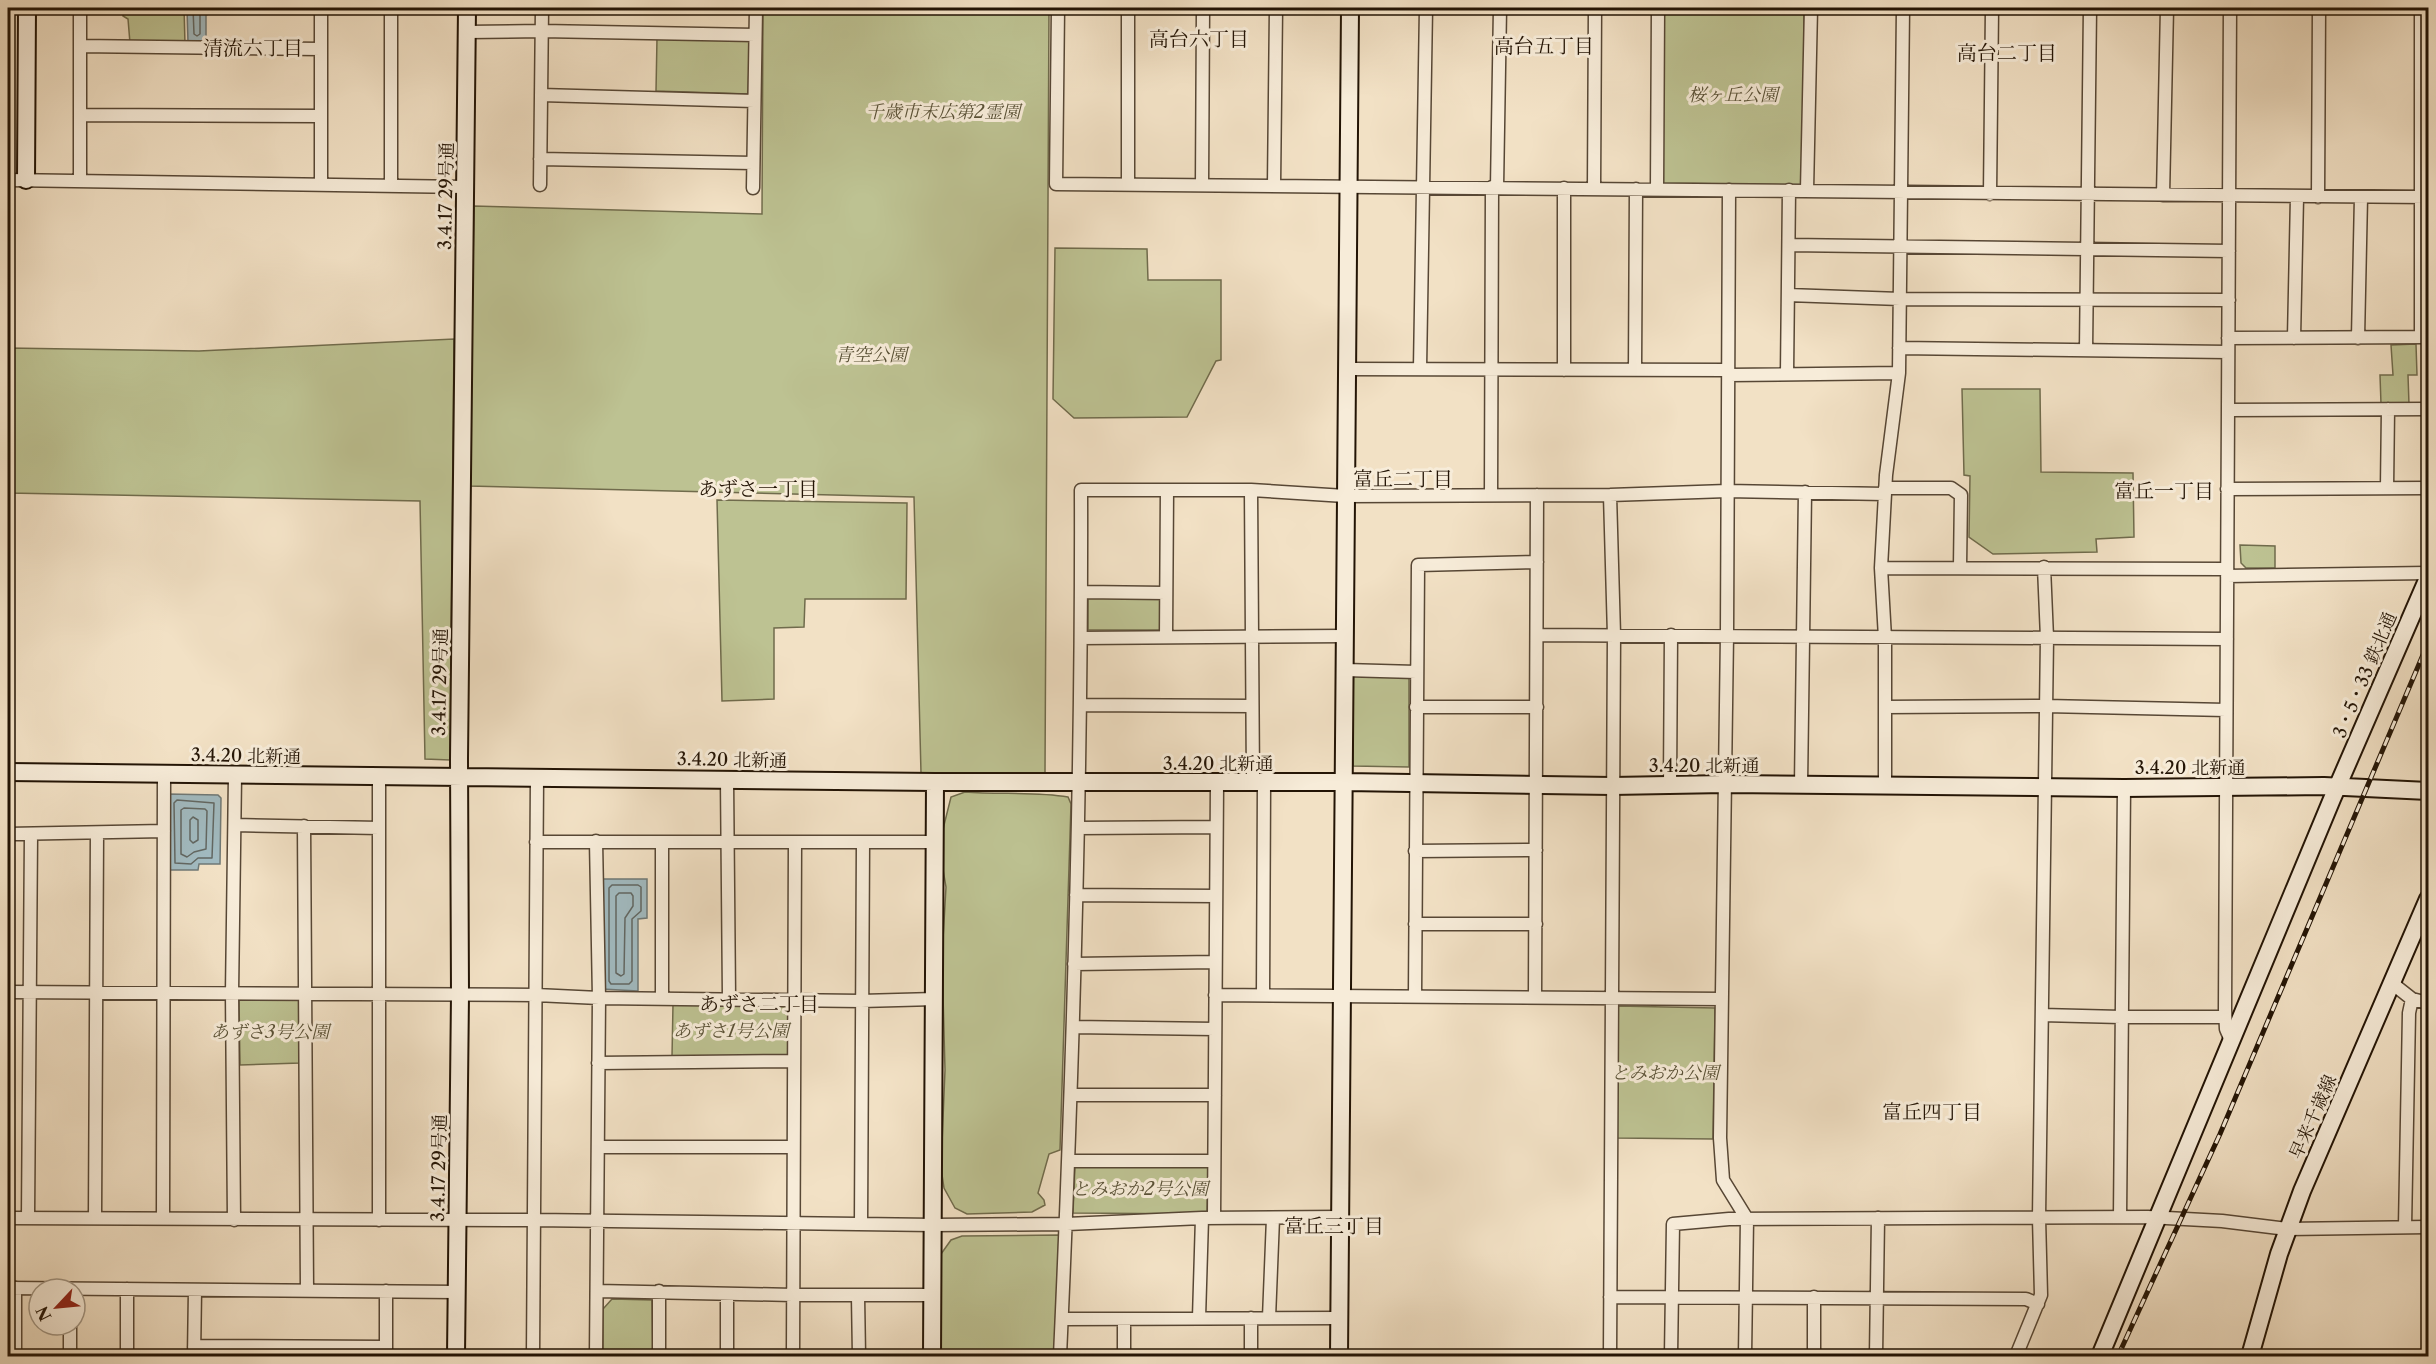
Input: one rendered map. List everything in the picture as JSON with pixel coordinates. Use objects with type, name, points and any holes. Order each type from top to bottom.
[{"type":"street","points":[[26,180],[27,8]]},
{"type":"street","points":[[80,8],[80,180]]},
{"type":"street","points":[[321,8],[321,184]]},
{"type":"street","points":[[391,8],[391,186]]},
{"type":"street","name":"3.4.17 29号通","points":[[456,1356],[467,8]]},
{"type":"street","points":[[540,185],[542,8]]},
{"type":"street","points":[[753,188],[756,8]]},
{"type":"street","points":[[1058,8],[1056,184],[1902,191],[2229,197],[2425,197]]},
{"type":"street","points":[[1128,8],[1128,184]]},
{"type":"street","points":[[1202,185],[1203,8]]},
{"type":"street","points":[[1274,185],[1276,8]]},
{"type":"street","points":[[1339,1356],[1350,8]]},
{"type":"street","points":[[1420,369],[1426,8]]},
{"type":"street","points":[[1491,495],[1494,187],[1500,8]]},
{"type":"street","points":[[1594,188],[1595,8]]},
{"type":"street","points":[[1657,189],[1658,8]]},
{"type":"street","points":[[1807,190],[1811,8]]},
{"type":"street","points":[[1885,786],[1885,638],[1881,568],[1885,491],[1899,373],[1903,8]]},
{"type":"street","points":[[1990,194],[1992,8]]},
{"type":"street","points":[[2086,350],[2090,8]]},
{"type":"street","points":[[2163,195],[2167,8]]},
{"type":"street","points":[[2230,8],[2225,1017],[2226,1029],[2232,1042]]},
{"type":"street","points":[[2318,197],[2319,8]]},
{"type":"street","points":[[2228,338],[2425,337],[2421,8]]},
{"type":"street","points":[[467,32],[755,35]]},
{"type":"street","points":[[80,46],[321,49]]},
{"type":"street","points":[[541,95],[754,101]]},
{"type":"street","points":[[80,115],[321,116]]},
{"type":"street","points":[[540,159],[753,163]]},
{"type":"street","points":[[8,180],[465,187]]},
{"type":"street","points":[[1564,188],[1564,370]]},
{"type":"street","points":[[1635,370],[1636,189]]},
{"type":"street","points":[[1729,190],[1727,634],[1720,1138],[1723,1180],[1746,1219],[1745,1356]]},
{"type":"street","points":[[1786,374],[1790,190]]},
{"type":"street","points":[[2294,338],[2297,197]]},
{"type":"street","points":[[2358,338],[2361,197]]},
{"type":"street","points":[[1789,245],[2229,251]]},
{"type":"street","points":[[1788,295],[1900,299],[2229,300]]},
{"type":"street","points":[[1899,348],[2228,352]]},
{"type":"street","points":[[1346,369],[1635,370],[1786,374],[1899,373]]},
{"type":"street","points":[[2228,410],[2428,409]]},
{"type":"street","points":[[2387,488],[2388,410]]},
{"type":"street","points":[[1060,1356],[1073,1027],[1082,490],[1251,490],[1345,496],[1610,495],[1951,488],[1961,495],[1960,567]]},
{"type":"street","points":[[2228,489],[2428,488]]},
{"type":"street","points":[[1166,637],[1167,490]]},
{"type":"street","points":[[1251,490],[1252,706],[1258,783],[1263,994]]},
{"type":"street","points":[[1802,785],[1805,492]]},
{"type":"street","points":[[1535,997],[1537,495]]},
{"type":"street","points":[[1610,495],[1614,635],[1610,1356]]},
{"type":"street","points":[[1415,997],[1418,565],[1537,562]]},
{"type":"street","points":[[1881,568],[2044,567],[2227,572],[2428,573]]},
{"type":"street","points":[[2016,1356],[2042,1295],[2039,1218],[2046,787],[2047,638],[2044,567]]},
{"type":"street","name":"3・5・33 鉄北通","points":[[2100,1356],[2428,578]]},
{"type":"street","points":[[1082,592],[1166,593]]},
{"type":"street","points":[[1670,785],[1671,634]]},
{"type":"street","points":[[1537,635],[1727,634],[1885,638],[2226,639]]},
{"type":"street","points":[[1081,638],[1345,636]]},
{"type":"street","points":[[1345,670],[1416,672]]},
{"type":"street","points":[[1080,705],[1252,706]]},
{"type":"street","points":[[1416,706],[1537,707]]},
{"type":"street","points":[[1885,707],[2046,706],[2226,710]]},
{"type":"street","name":"3.4.20 北新通","points":[[8,772],[459,779],[1217,784],[1345,782],[1536,786],[1725,784],[2124,788],[2338,787],[2428,791]]},
{"type":"street","points":[[163,1219],[164,774]]},
{"type":"street","points":[[234,1220],[232,993],[235,776]]},
{"type":"street","points":[[379,777],[379,1221]]},
{"type":"street","points":[[533,1356],[537,778]]},
{"type":"street","points":[[727,780],[729,998]]},
{"type":"street","points":[[932,1356],[935,782]]},
{"type":"street","points":[[1199,1318],[1214,1161],[1217,784]]},
{"type":"street","points":[[2120,1217],[2124,788]]},
{"type":"street","points":[[235,825],[379,828]]},
{"type":"street","points":[[304,826],[307,1291]]},
{"type":"street","points":[[1078,828],[1216,828]]},
{"type":"street","points":[[8,834],[164,831]]},
{"type":"street","points":[[95,1218],[97,833]]},
{"type":"street","points":[[28,1218],[31,834]]},
{"type":"street","points":[[536,842],[934,842]]},
{"type":"street","points":[[596,842],[599,999],[596,1356]]},
{"type":"street","points":[[662,842],[662,999]]},
{"type":"street","points":[[793,1356],[795,842]]},
{"type":"street","points":[[861,1224],[863,842]]},
{"type":"street","points":[[1415,851],[1536,850]]},
{"type":"street","points":[[1076,895],[1216,896]]},
{"type":"street","name":"早来千歳線","points":[[2250,1356],[2287,1229],[2428,899]]},
{"type":"street","points":[[1415,924],[1536,924]]},
{"type":"street","points":[[1074,964],[1215,962]]},
{"type":"street","points":[[2393,984],[2412,999],[2428,1004]]},
{"type":"street","points":[[8,992],[536,995],[599,999],[729,998],[861,1001],[935,999]]},
{"type":"street","points":[[1215,995],[1722,999]]},
{"type":"street","points":[[2405,1227],[2409,1013],[2412,999]]},
{"type":"street","points":[[2042,1015],[2225,1017]]},
{"type":"street","points":[[1073,1027],[1215,1029]]},
{"type":"street","points":[[598,1063],[793,1061]]},
{"type":"street","points":[[1071,1095],[1215,1095]]},
{"type":"street","points":[[598,1147],[793,1147]]},
{"type":"street","points":[[1069,1161],[1214,1161]]},
{"type":"street","points":[[8,1218],[534,1220],[934,1225],[1341,1217]]},
{"type":"street","points":[[1671,1356],[1673,1224],[1746,1219],[2120,1217],[2222,1221],[2287,1229],[2428,1227]]},
{"type":"street","points":[[1269,1318],[1273,1218]]},
{"type":"street","points":[[1876,1356],[1878,1218]]},
{"type":"street","points":[[15,1356],[11,1288],[457,1292]]},
{"type":"street","points":[[127,1289],[127,1356]]},
{"type":"street","points":[[195,1290],[194,1351],[321,1352],[386,1352],[386,1291]]},
{"type":"street","points":[[597,1291],[858,1296],[933,1295]]},
{"type":"street","points":[[659,1291],[659,1356]]},
{"type":"street","points":[[727,1294],[728,1356]]},
{"type":"street","points":[[858,1296],[859,1356]]},
{"type":"street","points":[[1610,1297],[2026,1299],[2038,1304]]},
{"type":"street","points":[[1814,1297],[1814,1356]]},
{"type":"street","points":[[1124,1318],[1124,1356]]},
{"type":"street","points":[[1251,1318],[1251,1356]]},
{"type":"street","points":[[1062,1319],[1340,1318]]},
{"type":"street","points":[[70,1337],[70,1356]]},
{"type":"green space","points":[[123,8],[184,8],[185,44],[130,43],[128,19],[123,16]]},
{"type":"green space","name":"青空公園","points":[[763,8],[1049,8],[1045,773],[921,773],[914,497],[469,486],[474,206],[762,214]]},
{"type":"green space","name":"桜ヶ丘公園","points":[[1663,8],[1804,8],[1803,185],[1662,183]]},
{"type":"green space","points":[[657,38],[750,40],[748,94],[656,91]]},
{"type":"green space","points":[[1055,248],[1147,249],[1148,280],[1221,280],[1221,360],[1216,361],[1187,417],[1074,418],[1053,399]]},
{"type":"green space","points":[[454,339],[450,760],[425,759],[420,501],[8,493],[8,348],[199,351]]},
{"type":"green space","points":[[2416,344],[2417,375],[2408,375],[2409,404],[2381,404],[2380,375],[2393,375],[2391,345]]},
{"type":"green space","points":[[1962,389],[2040,389],[2041,472],[2133,473],[2134,537],[2096,539],[2097,552],[1993,554],[1969,537],[1970,476],[1964,475]]},
{"type":"green space","points":[[717,500],[907,503],[906,599],[805,599],[804,627],[774,628],[774,699],[722,701]]},
{"type":"green space","points":[[2240,545],[2275,546],[2275,568],[2246,568],[2241,563]]},
{"type":"green space","points":[[1088,595],[1162,597],[1161,630],[1088,630]]},
{"type":"green space","points":[[1353,676],[1409,677],[1409,767],[1353,766]]},
{"type":"green space","points":[[965,792],[1055,795],[1068,797],[1071,804],[1060,1150],[1049,1154],[1038,1193],[1045,1205],[1032,1212],[967,1214],[955,1208],[944,1188],[941,1168],[945,1070],[942,957],[946,887],[941,858],[941,837],[951,797]]},
{"type":"green space","name":"あずさ3号公園","points":[[239,999],[300,1000],[300,1063],[240,1065]]},
{"type":"green space","name":"あずさ1号公園","points":[[673,1004],[785,1004],[789,1007],[789,1054],[787,1056],[672,1057]]},
{"type":"green space","name":"とみおか公園","points":[[1617,1006],[1715,1008],[1713,1139],[1617,1138]]},
{"type":"green space","name":"とみおか2号公園","points":[[1075,1165],[1208,1167],[1207,1214],[1073,1213]]},
{"type":"green space","points":[[1059,1235],[1054,1356],[940,1356],[941,1254],[951,1240],[962,1236]]},
{"type":"green space","points":[[612,1299],[652,1300],[653,1356],[603,1356],[603,1309]]},
{"type":"water","points":[[187,8],[212,8],[212,13],[206,15],[206,43],[188,42]]},
{"type":"water","points":[[168,794],[218,795],[221,798],[220,864],[199,864],[198,870],[168,870]]},
{"type":"water","points":[[603,879],[647,879],[647,918],[638,919],[638,991],[602,989]]},
{"type":"railway","points":[[2118,1356],[2220,1134],[2428,643]]},
{"type":"district","name":"高台六丁目","points":[[1199,39]]},
{"type":"district","name":"高台五丁目","points":[[1544,46]]},
{"type":"district","name":"清流六丁目","points":[[253,48]]},
{"type":"district","name":"高台二丁目","points":[[2007,53]]},
{"type":"district","name":"富丘二丁目","points":[[1403,479]]},
{"type":"district","name":"あずさ一丁目","points":[[758,489]]},
{"type":"district","name":"富丘一丁目","points":[[2164,491]]},
{"type":"district","name":"あずさ二丁目","points":[[759,1004]]},
{"type":"district","name":"富丘四丁目","points":[[1932,1112]]},
{"type":"district","name":"富丘三丁目","points":[[1334,1226]]},
{"type":"park label","name":"千歳市末広第2霊園","points":[[943,112]]}]
